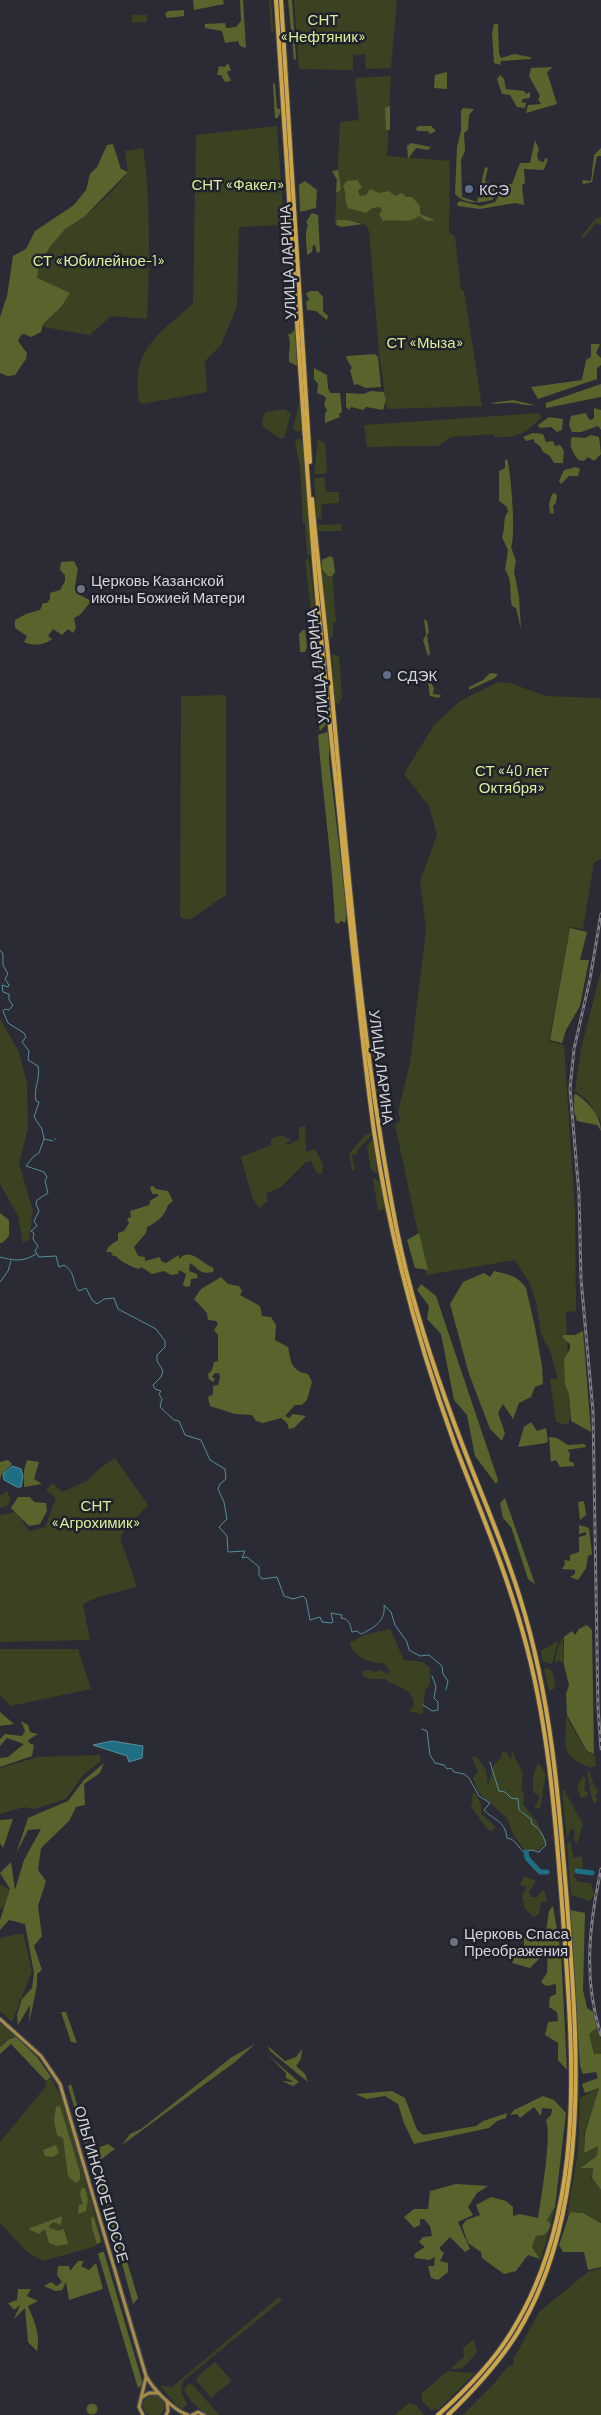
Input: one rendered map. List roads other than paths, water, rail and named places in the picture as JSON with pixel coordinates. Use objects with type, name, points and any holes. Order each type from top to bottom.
[{"type":"main road","name":"УЛИЦА ЛАРИНА","points":[[276,0],[314,556],[373,1106],[398,1236],[421,1325],[455,1424],[510,1565],[522,1602],[543,1686],[561,1825],[575,2051],[575,2117],[570,2176],[559,2226],[540,2286],[526,2318],[505,2351],[473,2390],[448,2415]]},
{"type":"main road","name":"УЛИЦА ЛАРИНА","points":[[281,0],[312,496],[369,1074]]},
{"type":"main road","points":[[373,1106],[386,1197],[406,1296],[456,1445],[500,1557],[525,1639],[537,1689],[556,1826],[567,1991],[570,2080],[567,2152],[560,2197],[548,2246],[530,2298],[512,2332],[469,2386],[438,2415]]},
{"type":"main road","name":"ОЛЬГИНСКОЕ ШОССЕ","points":[[0,2019],[41,2056],[63,2090],[146,2376]]},
{"type":"main road","points":[[146,2376],[152,2386],[179,2411],[188,2415]]},
{"type":"main road","points":[[143,2415],[140,2406],[146,2376]]},
{"type":"main road","points":[[142,2398],[153,2392],[162,2394]]},
{"type":"main road","points":[[165,2398],[168,2405],[166,2415]]},
{"type":"main road","points":[[192,2415],[198,2412],[204,2415]]},
{"type":"water","points":[[12,1466],[21,1469],[23,1476],[21,1487],[17,1487],[4,1480],[3,1474]]},
{"type":"water","points":[[112,1741],[143,1746],[142,1758],[129,1762],[127,1756],[93,1745]]},
{"type":"waterway","points":[[0,950],[3,954],[3,965],[8,974],[5,979],[9,985],[8,987],[2,985],[3,992],[9,994],[9,1000],[13,1005],[9,1010],[5,1009],[3,1011],[8,1023],[24,1033],[26,1037],[22,1042],[29,1051],[28,1060],[38,1066],[39,1070],[35,1097],[36,1101],[39,1102],[34,1117],[42,1129],[44,1139],[39,1153],[26,1166],[44,1172],[47,1177],[45,1181],[48,1193],[37,1200],[36,1204],[39,1211],[34,1221],[37,1226],[31,1231],[34,1233],[33,1239],[38,1246],[35,1251],[39,1257],[56,1256],[59,1267],[64,1265],[71,1272],[79,1291],[86,1288],[92,1300],[97,1304],[104,1299],[114,1298],[118,1309],[156,1329],[165,1341],[165,1347],[157,1355],[157,1361],[163,1371],[161,1377],[153,1385],[155,1389],[161,1391],[159,1394],[162,1399],[160,1407],[174,1420],[179,1421],[185,1435],[201,1440],[210,1460],[225,1469],[226,1479],[220,1484],[218,1489],[224,1502],[227,1519],[219,1527],[227,1536],[228,1552],[245,1551],[242,1558],[247,1557],[259,1567],[259,1575],[262,1579],[277,1577],[284,1596],[293,1599],[303,1596],[306,1599],[310,1620],[320,1617],[322,1622],[331,1623],[333,1622],[331,1613],[342,1615],[341,1618],[348,1621],[352,1632],[357,1631],[361,1634],[381,1620],[384,1605],[391,1612],[395,1625],[407,1642],[409,1650],[420,1656],[429,1655],[442,1666],[443,1674],[448,1681],[446,1690]]},
{"type":"waterway","points":[[44,1139],[53,1141]]},
{"type":"waterway","points":[[0,1257],[19,1260],[36,1254]]},
{"type":"waterway","points":[[0,1282],[8,1271],[11,1261]]},
{"type":"waterway","points":[[423,1705],[432,1711],[438,1710],[438,1702],[434,1698],[436,1686],[432,1676]]},
{"type":"waterway","points":[[422,1729],[427,1731],[430,1755],[435,1763],[444,1765],[447,1769],[451,1768],[454,1772],[464,1774],[469,1778],[479,1796],[490,1803],[484,1810],[504,1827],[507,1838],[513,1840],[524,1852],[531,1850],[539,1852],[546,1845],[543,1836],[532,1824],[531,1819],[519,1810],[518,1799],[511,1798],[505,1792],[499,1791],[490,1762]]},
{"type":"waterway","points":[[526,1852],[527,1858],[540,1872],[547,1872]]},
{"type":"waterway","points":[[577,1871],[592,1873]]},
{"type":"railway","points":[[601,914],[590,979],[574,1049],[570,1089],[579,1194],[581,1279],[593,1412],[598,1707],[601,1749]]},
{"type":"railway","points":[[601,1869],[593,1911],[590,1952],[592,1994],[601,2035]]},
{"type":"place","name":"КСЭ","points":[[469,189]]},
{"type":"place","name":"Церковь Казанской иконы Божией Матери","points":[[81,589]]},
{"type":"place","name":"СДЭК","points":[[387,675]]},
{"type":"place","name":"Церковь Спаса Преображения","points":[[454,1942]]},
{"type":"park label","name":"СНТ «Нефтяник»","points":[[323,28]]},
{"type":"park label","name":"СНТ «Факел»","points":[[238,184]]},
{"type":"park label","name":"СТ «Юбилейное-1»","points":[[99,260]]},
{"type":"park label","name":"СТ «Мыза»","points":[[425,342]]},
{"type":"park label","name":"СТ «40 лет Октября»","points":[[512,778]]},
{"type":"park label","name":"СНТ «Агрохимик»","points":[[96,1514]]}]
